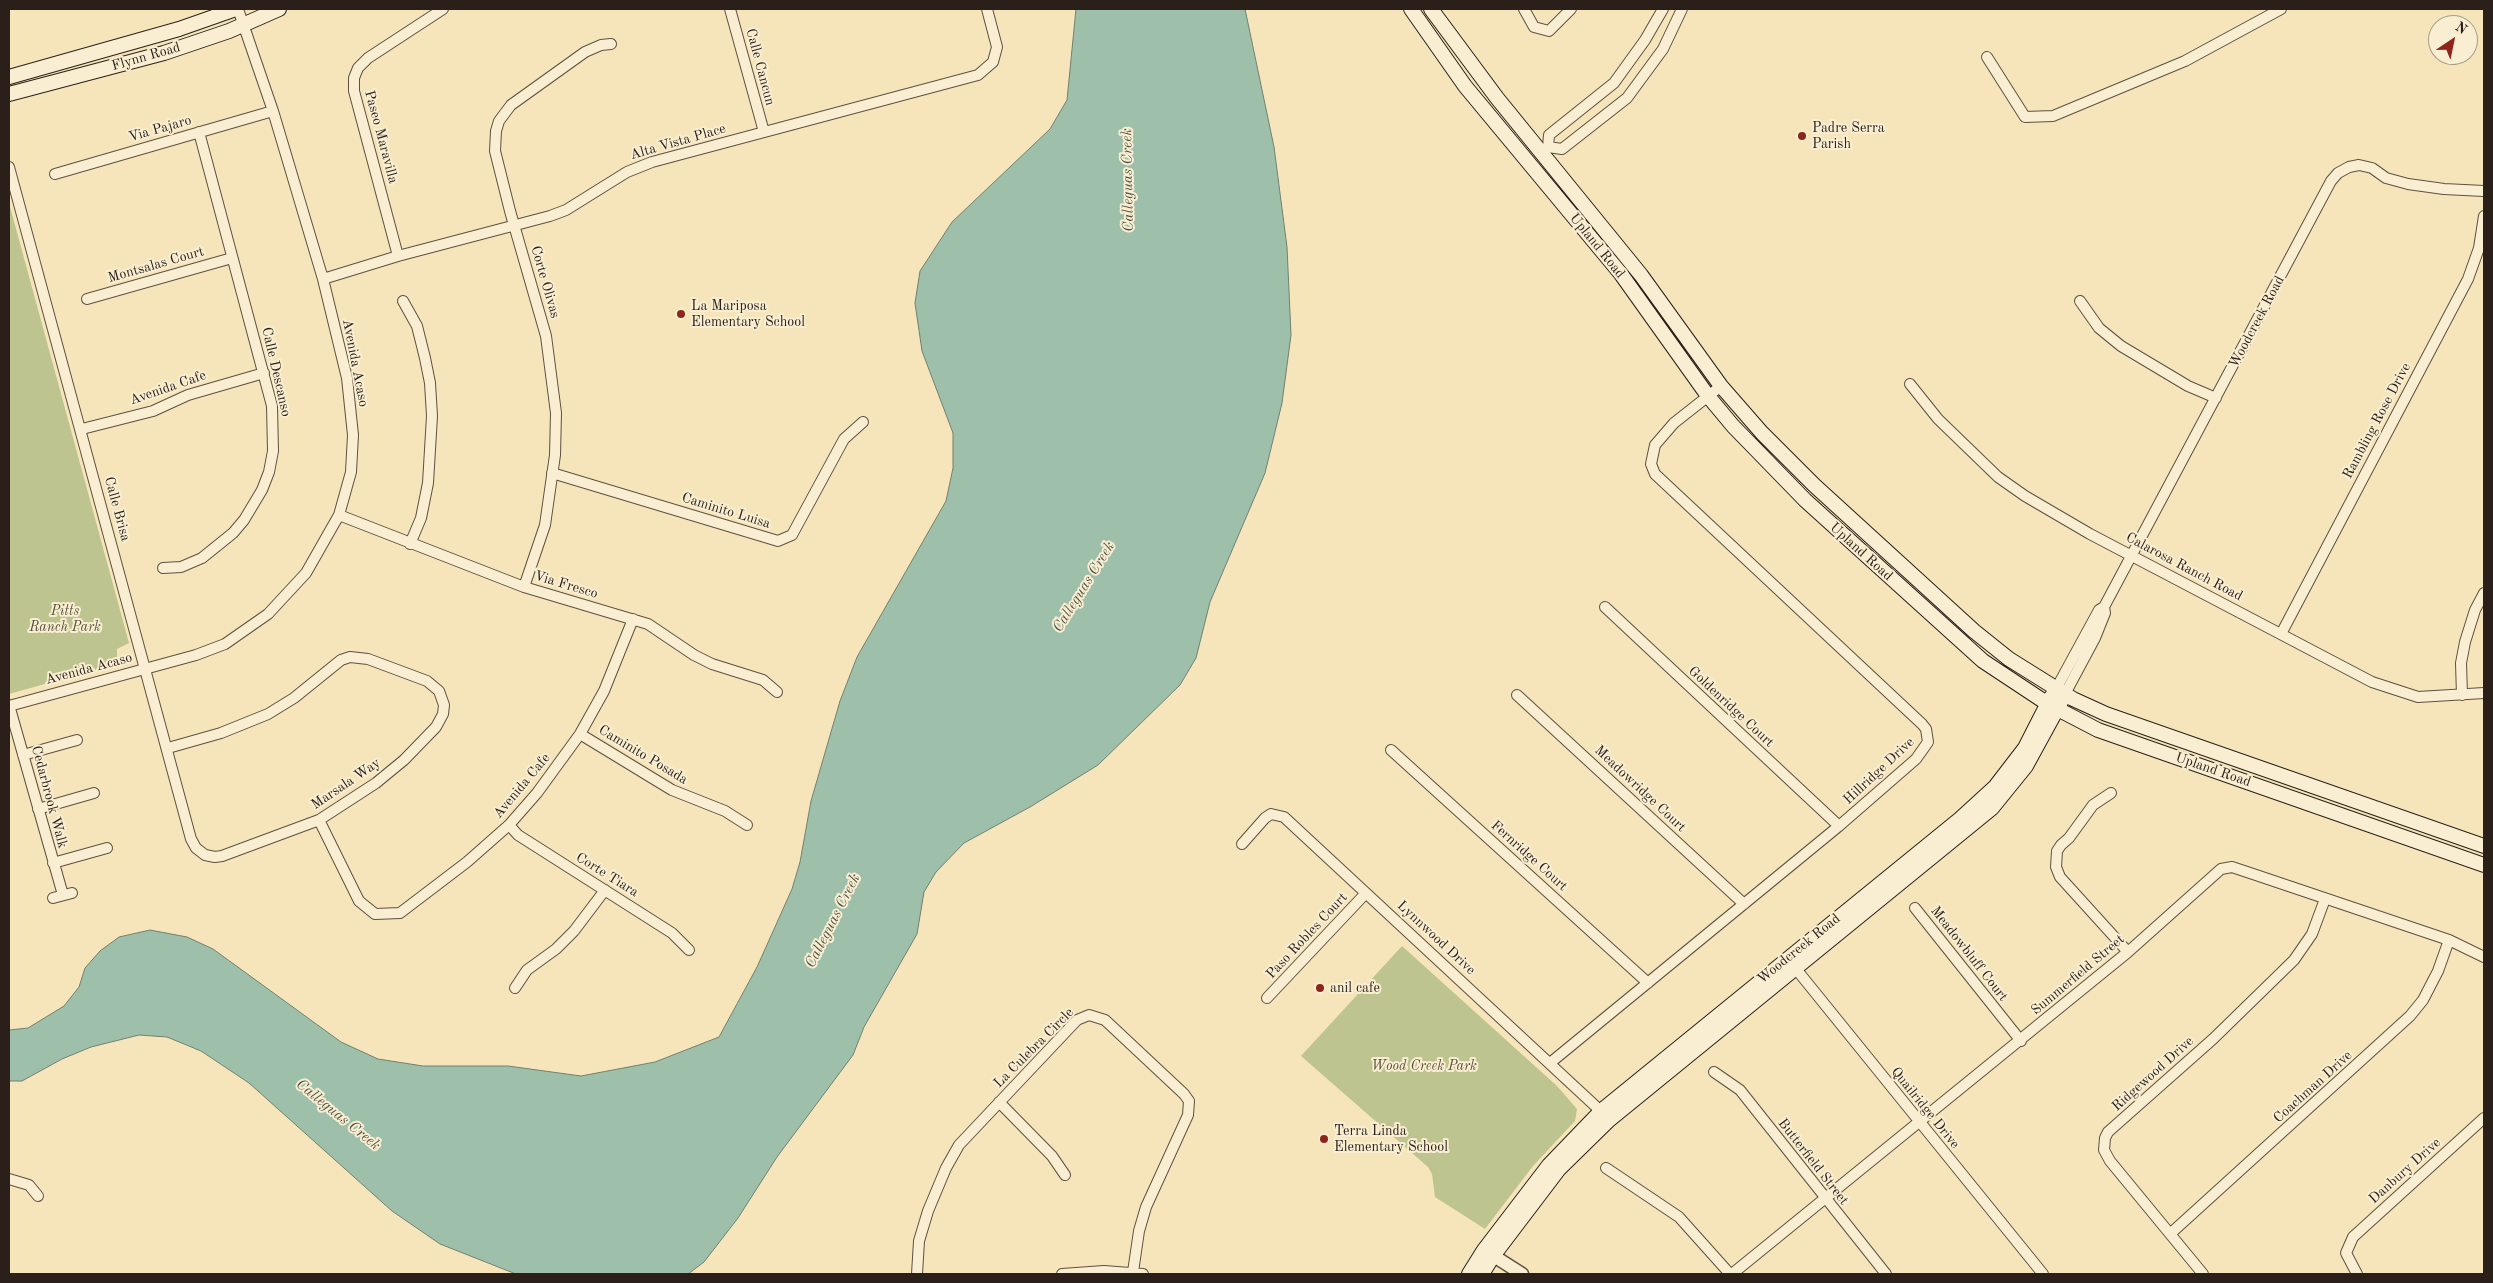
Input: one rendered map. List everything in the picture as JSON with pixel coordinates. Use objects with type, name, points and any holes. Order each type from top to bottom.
[{"type":"main road","name":"Flynn Road","points":[[9,76],[179,29],[237,9]]},
{"type":"main road","name":"Flynn Road","points":[[9,94],[164,53],[279,9]]},
{"type":"main road","name":"Upland Road","points":[[1411,9],[1482,108],[1621,274],[1708,396],[1772,469],[1983,661],[2053,707],[2098,730],[2484,864]]},
{"type":"main road","name":"Upland Road","points":[[1431,9],[1497,98],[1642,275],[1721,386],[1786,459],[1936,597],[2009,659],[2060,692],[2134,724],[2484,846]]},
{"type":"main road","name":"Woodcreek Road","points":[[1470,1274],[1489,1253],[1549,1165],[1605,1115],[1791,963],[1995,787],[2025,748],[2053,707],[2060,692]]},
{"type":"main road","name":"Woodcreek Road","points":[[1482,1274],[1489,1253]]},
{"type":"street","name":"Avenida Acaso","points":[[9,705],[196,655],[225,644],[268,614],[306,573],[339,515],[351,472],[353,435],[347,378],[323,279],[273,111],[237,9]]},
{"type":"street","name":"Paseo Maravilla","points":[[398,256],[354,92],[354,78],[358,68],[368,58],[443,9]]},
{"type":"street","name":"Calle Cancun","points":[[730,9],[764,132]]},
{"type":"street","name":"Alta Vista Place","points":[[323,279],[398,256],[514,226],[566,210],[618,177],[640,167],[978,75],[993,62],[997,47],[986,9]]},
{"type":"street","points":[[1524,9],[1534,27],[1549,31],[1571,9]]},
{"type":"street","points":[[1663,9],[1645,40],[1614,83],[1550,135],[1548,147],[1562,148],[1627,98],[1663,49],[1682,9]]},
{"type":"street","points":[[1988,57],[2025,117],[2053,116],[2185,61],[2281,9]]},
{"type":"street","name":"Corte Olivas","points":[[524,587],[545,525],[552,473],[556,413],[551,364],[538,305],[514,226],[495,141],[499,121],[511,105],[585,52],[601,45],[611,44]]},
{"type":"street","name":"Via Pajaro","points":[[55,174],[273,111]]},
{"type":"street","name":"Calle Descanso","points":[[162,568],[181,568],[202,558],[220,545],[244,520],[262,490],[269,472],[275,436],[272,406],[264,373],[199,132]]},
{"type":"street","name":"Woodcreek Road","points":[[2060,692],[2099,610],[2104,607],[2331,181],[2338,173],[2349,167],[2359,165],[2372,168],[2386,178],[2408,184],[2444,189],[2484,191]]},
{"type":"street","name":"Calle Brisa","points":[[9,166],[192,838],[196,848],[205,855]]},
{"type":"street","name":"Rambling Rose Drive","points":[[2281,634],[2468,279],[2479,248],[2484,216]]},
{"type":"street","name":"Montsalas Court","points":[[87,299],[232,258]]},
{"type":"street","points":[[403,301],[415,321],[425,358],[430,383],[432,416],[428,483],[421,518],[410,544]]},
{"type":"street","points":[[2080,301],[2099,328],[2121,346],[2188,386],[2216,398]]},
{"type":"street","name":"Avenida Cafe","points":[[82,429],[152,411],[188,395],[264,373]]},
{"type":"street","name":"Calarosa Ranch Road","points":[[1910,384],[1938,419],[1998,477],[2056,515],[2346,670],[2405,694],[2418,697],[2484,693]]},
{"type":"street","name":"Hillridge Drive","points":[[1550,1063],[1839,826],[1924,750],[1928,742],[1926,730],[1655,474],[1650,464],[1655,445],[1674,423],[1721,386]]},
{"type":"street","name":"Caminito Luisa","points":[[552,473],[778,541],[792,535],[844,439],[863,422]]},
{"type":"street","name":"Via Fresco","points":[[339,515],[524,587],[633,619],[664,632],[694,655],[712,664],[763,680],[777,692]]},
{"type":"street","points":[[2462,695],[2461,663],[2476,610],[2484,593]]},
{"type":"street","name":"Goldenridge Court","points":[[1605,607],[1839,826]]},
{"type":"street","name":"Avenida Cafe","points":[[319,820],[358,901],[375,914],[400,913],[467,862],[509,825],[537,793],[580,734],[604,691],[633,619]]},
{"type":"street","name":"Marsala Way","points":[[168,748],[221,733],[268,714],[294,698],[341,660],[350,657],[368,659],[428,681],[439,691],[444,705],[443,714],[436,727],[404,760],[376,783],[319,820],[222,856],[205,855]]},
{"type":"street","name":"Meadowridge Court","points":[[1517,695],[1744,904]]},
{"type":"street","name":"Cedarbrook Walk","points":[[9,705],[63,895]]},
{"type":"street","name":"Caminito Posada","points":[[580,734],[672,790],[725,811],[746,825]]},
{"type":"street","points":[[23,755],[77,740]]},
{"type":"street","name":"Fernridge Court","points":[[1392,750],[1648,983]]},
{"type":"street","points":[[38,809],[94,793]]},
{"type":"street","points":[[2111,793],[2093,805],[2069,838],[2061,845],[2057,851],[2056,867],[2060,877],[2128,952]]},
{"type":"street","name":"Lynnwood Drive","points":[[1242,844],[1265,818],[1271,814],[1284,816],[1605,1115]]},
{"type":"street","name":"Corte Tiara","points":[[509,825],[518,835],[672,933],[689,950]]},
{"type":"street","points":[[53,863],[107,848]]},
{"type":"street","name":"Summerfield Street","points":[[1731,1274],[1920,1123],[2128,952],[2221,869],[2232,867],[2325,898],[2449,940],[2484,957]]},
{"type":"street","points":[[515,988],[527,970],[556,949],[574,932],[605,890]]},
{"type":"street","name":"Paso Robles Court","points":[[1267,998],[1366,893]]},
{"type":"street","name":"Ridgewood Drive","points":[[2202,1274],[2106,1154],[2105,1138],[2108,1132],[2213,1039],[2294,960],[2312,934],[2325,898]]},
{"type":"street","name":"Meadowbluff Court","points":[[1915,908],[2020,1041]]},
{"type":"street","name":"Coachman Drive","points":[[2170,1234],[2410,1016],[2422,1000],[2438,970],[2449,940]]},
{"type":"street","name":"Quailridge Drive","points":[[1791,963],[2043,1274]]},
{"type":"street","name":"La Culebra Circle","points":[[917,1274],[919,1242],[948,1162],[959,1145],[1077,1020],[1088,1015],[1104,1020],[1184,1094],[1189,1101],[1188,1115],[1146,1206],[1139,1231],[1138,1273]]},
{"type":"street","name":"Butterfield Street","points":[[1714,1072],[1740,1090],[1886,1274]]},
{"type":"street","points":[[999,1102],[1052,1156],[1065,1175]]},
{"type":"street","name":"Danbury Drive","points":[[2356,1274],[2348,1260],[2347,1246],[2353,1237],[2484,1118]]},
{"type":"street","points":[[1606,1168],[1679,1216],[1731,1274]]},
{"type":"street","points":[[9,1179],[29,1185],[38,1196]]},
{"type":"street","points":[[1489,1253],[1522,1274]]},
{"type":"street","points":[[1062,1274],[1104,1270],[1138,1273]]},
{"type":"green space","name":"Pitts Ranch Park","points":[[9,203],[129,643],[117,649],[117,664],[9,694]]},
{"type":"green space","name":"Wood Creek Park","points":[[1402,946],[1557,1086],[1577,1109],[1575,1121],[1533,1166],[1485,1229],[1435,1197],[1432,1174],[1428,1167],[1301,1056]]},
{"type":"water","name":"Calleguas Creek","points":[[1076,9],[1245,9],[1274,147],[1287,247],[1291,335],[1282,403],[1265,473],[1210,602],[1196,658],[1180,685],[1098,765],[1030,807],[964,843],[936,872],[924,892],[917,934],[864,1027],[853,1055],[777,1157],[738,1218],[704,1262],[688,1274],[516,1274],[440,1244],[392,1211],[249,1083],[201,1051],[167,1037],[139,1035],[91,1047],[62,1059],[22,1081],[9,1081],[9,1030],[28,1028],[64,1006],[79,987],[85,968],[100,951],[119,937],[150,930],[187,937],[213,949],[341,1042],[378,1059],[423,1066],[508,1066],[581,1076],[655,1062],[719,1037],[757,967],[792,889],[800,862],[811,801],[840,701],[857,657],[946,501],[953,468],[953,433],[922,351],[915,303],[920,271],[952,222],[1050,129],[1067,100]]},
{"type":"place","name":"Padre Serra Parish","points":[[1802,136]]},
{"type":"place","name":"La Mariposa Elementary School","points":[[681,314]]},
{"type":"place","name":"anil cafe","points":[[1320,988]]},
{"type":"place","name":"Terra Linda Elementary School","points":[[1324,1139]]}]
